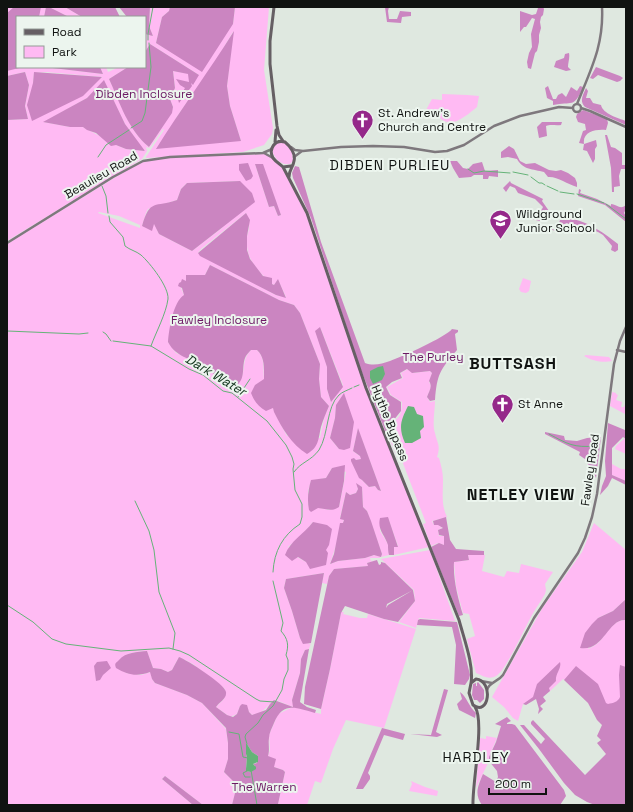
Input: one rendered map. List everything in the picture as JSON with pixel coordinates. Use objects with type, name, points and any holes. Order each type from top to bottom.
[{"type":"main road","points":[[274,7],[270,41],[270,73],[279,135],[283,141],[291,147],[294,157],[294,162],[289,172],[290,179]]},
{"type":"main road","points":[[277,126],[275,143],[271,153],[273,158],[283,167],[291,166]]},
{"type":"main road","points":[[275,143],[283,141]]},
{"type":"main road","name":"Hythe Bypass","points":[[283,167],[307,214],[366,388],[459,620],[472,674],[470,683]]},
{"type":"main road","points":[[472,674],[480,680],[487,690],[487,698],[480,712],[479,724]]},
{"type":"main road","points":[[473,805],[479,724],[478,712],[470,701],[469,693],[470,683],[474,680],[480,680]]},
{"type":"main road","points":[[475,707],[479,708],[484,706]]},
{"type":"street","points":[[573,108],[574,105],[577,104],[598,51],[602,29],[602,7]]},
{"type":"street","points":[[577,104],[580,104],[581,108],[590,110],[626,127]]},
{"type":"street","points":[[291,147],[295,150],[302,151],[373,146],[409,148],[435,152],[447,151],[464,145],[494,126],[520,116],[559,107],[573,108],[574,111],[577,112],[581,108]]},
{"type":"street","name":"Beaulieu Road","points":[[7,243],[113,177],[143,161],[170,157],[263,153],[272,148]]},
{"type":"street","points":[[294,157],[302,151]]},
{"type":"street","name":"Beaulieu Road","points":[[263,153],[273,158]]},
{"type":"street","name":"Fawley Road","points":[[487,690],[488,686],[502,676],[534,618],[578,553],[585,538],[592,517],[597,494],[617,350],[626,327]]},
{"type":"street","points":[[617,350],[626,352]]},
{"type":"street","points":[[480,680],[492,683]]},
{"type":"green space","points":[[7,7],[46,7],[44,16],[16,16],[16,68],[52,68],[103,74],[100,68],[106,68],[108,72],[117,68],[126,68],[109,79],[130,124],[135,132],[149,147],[173,107],[170,99],[175,88],[173,71],[199,75],[150,44],[146,50],[146,34],[153,36],[149,26],[150,7],[170,7],[169,11],[162,17],[156,43],[176,55],[233,24],[235,7],[269,7],[264,70],[273,128],[272,134],[264,145],[243,152],[146,158],[164,130],[163,129],[151,146],[149,148],[146,147],[147,151],[142,159],[7,241],[7,120],[28,119],[25,106],[29,85],[25,72],[7,76]],"holes":[[[233,32],[227,86],[230,106],[241,141],[176,118],[215,62]],[[46,72],[102,78],[33,83],[34,73]],[[104,81],[125,124],[144,151],[126,149],[83,127],[70,127],[44,122],[87,98]]]},
{"type":"green space","points":[[14,7],[41,7],[39,16],[16,16],[16,68],[19,68],[7,71],[7,13]]},
{"type":"green space","points":[[46,7],[49,7],[67,16],[44,16]]},
{"type":"green space","points":[[49,7],[65,7],[80,16],[67,16]]},
{"type":"green space","points":[[65,7],[115,7],[120,16],[80,16]]},
{"type":"green space","points":[[119,7],[150,7],[149,26],[153,36],[146,34],[146,16],[126,16]]},
{"type":"green space","name":"Dibden Inclosure","points":[[170,7],[235,7],[233,24],[202,72],[156,43],[162,17],[169,11]]},
{"type":"green space","points":[[385,7],[389,7],[389,19],[397,19],[400,11],[411,12],[411,16],[402,17],[401,23],[387,22]]},
{"type":"green space","points":[[543,7],[543,15],[540,22],[541,28],[539,42],[531,69],[528,68],[527,62],[532,47],[531,34],[535,19],[532,18],[526,27],[524,27],[520,32],[520,11],[532,15],[536,14],[538,8]]},
{"type":"green space","name":"Dibden Inclosure","points":[[234,31],[227,86],[230,106],[241,141],[156,149],[215,61]]},
{"type":"green space","name":"Dibden Inclosure","points":[[150,44],[199,75],[193,85],[191,83],[192,86],[179,103],[178,99],[185,88],[180,85],[176,79],[189,82],[188,74],[173,71],[175,88],[170,99],[173,107],[172,113],[149,147],[135,133],[121,107],[109,79],[126,68],[146,68],[146,50]]},
{"type":"green space","points":[[569,53],[568,67],[571,70],[566,71],[554,67],[556,61],[564,58],[565,54]]},
{"type":"green space","points":[[596,67],[623,78],[617,82],[598,75],[593,79],[590,78]]},
{"type":"green space","name":"Dibden Inclosure","points":[[52,68],[100,68],[103,74]]},
{"type":"green space","points":[[25,72],[29,85],[25,106],[28,119],[7,120],[7,76]]},
{"type":"green space","name":"Dibden Inclosure","points":[[34,72],[102,77],[83,96],[32,121],[27,105],[33,83]]},
{"type":"green space","name":"Dibden Inclosure","points":[[104,80],[125,124],[145,151],[126,149],[116,145],[111,146],[96,133],[83,127],[70,127],[43,122],[87,98]]},
{"type":"green space","points":[[548,86],[553,99],[556,99],[558,95],[562,93],[566,97],[571,87],[577,91],[580,86],[583,87],[577,99],[572,103],[553,105],[553,101],[547,98],[545,88]]},
{"type":"green space","points":[[586,88],[588,91],[586,98],[590,98],[593,103],[601,105],[602,108],[608,113],[626,121],[626,125],[585,107],[582,100]]},
{"type":"green space","points":[[442,94],[479,96],[477,107],[460,120],[455,122],[445,121],[440,118],[440,115],[426,110],[432,99],[442,100]]},
{"type":"green space","points":[[583,110],[607,119],[608,123],[606,130],[591,132],[585,136],[584,144],[579,143],[583,131],[586,130],[585,124],[578,122],[576,117],[577,114]]},
{"type":"green space","points":[[542,122],[562,122],[561,125],[546,126],[547,136],[539,138],[537,127]]},
{"type":"green space","points":[[605,135],[607,135],[611,147],[622,153],[622,165],[626,165],[626,169],[621,169],[619,176],[620,186],[614,187],[614,192],[612,192],[611,168]]},
{"type":"green space","points":[[596,140],[597,146],[595,149],[595,159],[593,163],[587,151],[583,150],[584,144]]},
{"type":"green space","points":[[276,143],[285,143],[292,152],[293,161],[290,164],[281,163],[274,156],[272,150]]},
{"type":"green space","points":[[509,146],[514,149],[520,161],[526,164],[535,163],[549,170],[561,170],[568,173],[575,178],[577,187],[558,179],[548,177],[544,172],[525,167],[519,163],[517,159],[508,157],[501,158],[501,152]]},
{"type":"green space","points":[[264,154],[269,155],[283,168],[307,216],[352,350],[429,547],[394,555],[394,547],[398,546],[388,518],[380,518],[380,531],[388,544],[389,555],[381,557],[382,554],[367,511],[363,507],[362,487],[357,484],[358,489],[356,493],[350,495],[346,492],[340,518],[344,520],[330,564],[338,561],[365,558],[374,555],[380,556],[380,558],[370,558],[371,561],[377,560],[367,563],[369,566],[334,569],[329,576],[327,584],[322,583],[324,573],[286,579],[284,588],[300,638],[310,644],[311,643],[309,649],[305,650],[301,659],[300,673],[292,700],[294,707],[321,714],[341,612],[344,612],[343,614],[360,618],[367,618],[368,614],[416,629],[384,728],[346,720],[333,749],[321,783],[315,781],[307,805],[278,804],[285,772],[274,767],[268,756],[270,750],[269,735],[278,714],[293,707],[276,700],[260,713],[252,715],[247,707],[240,706],[237,714],[230,717],[216,707],[224,699],[225,689],[193,664],[179,657],[172,670],[168,672],[153,668],[147,651],[127,654],[118,662],[126,673],[141,675],[151,672],[152,679],[155,683],[187,695],[202,703],[226,729],[228,760],[224,772],[237,785],[232,805],[203,805],[165,776],[162,779],[193,805],[7,805],[7,244],[132,167],[145,161],[175,157]],"holes":[[[255,164],[281,215],[278,216],[274,206],[269,207]],[[240,181],[222,228],[192,251],[159,234],[154,223],[153,225],[142,226],[148,209],[177,200],[181,189],[187,183]],[[98,213],[119,216],[140,225],[140,228]],[[246,213],[249,224],[247,245],[250,258],[261,274],[272,284],[274,285],[278,280],[286,297],[276,295],[198,253]],[[210,265],[279,300],[294,305],[300,313],[320,364],[319,379],[321,397],[329,406],[325,415],[320,438],[287,436],[270,401],[264,379],[262,359],[257,350],[251,350],[248,354],[242,376],[237,385],[220,382],[215,378],[210,368],[176,353],[168,342],[172,319],[184,295],[179,283],[186,281],[187,275],[205,275]],[[320,327],[343,385],[331,402],[327,389],[327,367]],[[336,407],[339,449],[330,438],[335,418]],[[358,429],[381,491],[375,486],[369,487],[362,480],[354,458],[356,460],[361,459],[361,457],[353,451]],[[332,468],[346,472],[339,507],[329,510],[308,505],[308,491],[311,481],[326,478]],[[313,522],[326,550],[306,562],[297,557],[288,547],[302,535]]]},
{"type":"green space","points":[[450,161],[457,161],[463,168],[468,169],[473,164],[482,162],[485,171],[498,170],[498,177],[489,176],[488,179],[483,179],[483,175],[474,175],[471,177],[459,178]]},
{"type":"green space","points":[[248,163],[253,176],[251,179],[246,181],[239,170],[239,164]]},
{"type":"green space","points":[[255,164],[263,164],[281,215],[278,216],[274,206],[269,207]]},
{"type":"green space","name":"The Purley","points":[[295,166],[299,167],[321,242],[365,363],[378,364],[390,361],[433,342],[452,329],[458,330],[455,334],[457,350],[440,373],[435,400],[430,401],[427,397],[431,387],[429,381],[432,373],[430,371],[412,373],[407,369],[400,373],[402,378],[392,382],[386,387],[390,395],[401,402],[401,411],[393,421],[394,428],[386,433],[359,365],[311,218],[293,178],[292,173]]},
{"type":"green space","points":[[240,181],[252,193],[255,202],[192,251],[159,234],[154,224],[152,231],[142,226],[148,211],[151,208],[177,200],[181,189],[187,183]]},
{"type":"green space","points":[[510,181],[511,183],[543,199],[542,201],[549,211],[540,221],[527,218],[523,214],[526,211],[531,215],[535,214],[543,207],[535,199],[518,193],[515,188],[510,186],[506,192],[503,188]]},
{"type":"green space","points":[[579,189],[581,190],[580,193],[611,206],[611,204],[620,207],[626,205],[624,213],[626,216],[626,222],[605,205],[578,196]]},
{"type":"green space","points":[[246,213],[250,220],[247,236],[247,250],[250,259],[263,276],[272,278],[272,284],[274,285],[278,279],[286,298],[276,295],[200,256],[198,253]]},
{"type":"green space","points":[[573,219],[585,223],[602,232],[618,244],[618,250],[615,252],[611,250],[612,246],[603,235],[583,225],[572,226],[567,223],[562,225],[561,233],[550,229],[557,230],[560,220]]},
{"type":"green space","name":"Fawley Inclosure","points":[[210,265],[279,300],[294,305],[300,313],[320,364],[319,379],[321,397],[329,406],[316,446],[307,454],[296,445],[284,430],[273,408],[266,411],[255,401],[252,396],[251,393],[255,385],[264,379],[263,360],[257,350],[251,350],[246,356],[242,378],[233,388],[220,383],[211,372],[210,368],[176,352],[168,342],[174,310],[180,298],[184,295],[182,288],[178,286],[179,283],[182,279],[186,281],[186,275],[205,275]]},
{"type":"green space","points":[[523,278],[531,281],[529,291],[526,293],[521,292],[519,289]]},
{"type":"green space","points":[[320,327],[343,387],[331,402],[327,389],[327,367],[315,331]]},
{"type":"green space","points":[[584,356],[609,357],[612,361],[598,361]]},
{"type":"green space","points":[[408,369],[413,373],[430,371],[432,373],[429,382],[431,387],[427,397],[430,402],[435,401],[434,430],[439,447],[437,457],[439,458],[443,474],[443,503],[447,517],[432,521],[434,525],[439,525],[442,528],[438,530],[439,536],[444,536],[444,545],[438,543],[431,546],[423,524],[426,523],[399,453],[396,454],[387,434],[395,428],[393,421],[399,416],[402,402],[391,395],[387,387],[403,378],[401,373]]},
{"type":"green space","points":[[612,392],[618,395],[616,400],[622,402],[621,407],[624,407],[626,402],[625,414],[610,406]]},
{"type":"green space","points":[[344,393],[354,422],[350,448],[344,450],[339,449],[330,438],[335,418],[336,405]]},
{"type":"green space","points":[[608,423],[625,430],[626,429],[626,439],[623,437],[612,448],[612,475],[626,481],[626,485],[612,478],[608,486],[600,495],[606,476],[605,461]]},
{"type":"green space","points":[[358,428],[381,491],[375,486],[369,487],[359,478],[351,461],[351,459],[354,458],[356,460],[361,459],[360,456],[353,451]]},
{"type":"green space","points":[[545,432],[564,436],[565,440],[577,441],[587,438],[601,437],[596,478],[585,459],[579,455],[580,452],[545,434]]},
{"type":"green space","points":[[625,438],[626,454],[615,449],[616,446]]},
{"type":"green space","points":[[612,464],[621,469],[626,469],[626,481],[612,475]]},
{"type":"green space","points":[[345,465],[344,481],[339,507],[331,510],[318,508],[311,512],[309,510],[308,499],[311,480],[326,478],[332,468]]},
{"type":"green space","points":[[356,483],[362,487],[363,507],[367,511],[382,554],[381,557],[374,555],[365,558],[338,561],[330,564],[334,554],[340,523],[343,523],[344,520],[340,519],[346,492],[350,495],[356,493],[358,489]]},
{"type":"green space","points":[[388,517],[398,547],[394,547],[394,555],[389,555],[387,541],[379,522],[380,518]]},
{"type":"green space","points":[[446,517],[450,540],[456,549],[484,551],[484,555],[468,555],[469,560],[454,562],[455,582],[463,615],[459,616],[431,547],[439,543],[444,545],[444,536],[439,535],[438,530],[443,528],[438,525],[434,525],[433,521]]},
{"type":"green space","points":[[313,522],[327,525],[332,529],[329,545],[326,550],[328,553],[326,565],[310,569],[306,562],[298,557],[292,561],[285,555],[290,546]]},
{"type":"green space","points":[[594,523],[626,550],[626,599],[613,611],[598,618],[588,649],[599,642],[614,624],[622,620],[626,620],[626,760],[606,725],[569,676],[564,680],[563,679],[550,691],[523,704],[518,721],[492,697],[543,607],[582,552]]},
{"type":"green space","points":[[430,550],[455,621],[419,618],[416,628],[399,622],[415,601],[414,590],[381,559]]},
{"type":"green space","points":[[468,555],[485,555],[482,571],[504,577],[507,571],[519,573],[521,564],[553,572],[545,584],[545,594],[532,615],[510,658],[500,672],[491,678],[476,673],[467,639],[475,636],[469,614],[463,613],[456,586],[454,562],[469,560]]},
{"type":"green space","points":[[377,560],[379,565],[381,562],[385,563],[413,590],[415,601],[398,622],[345,606],[341,613],[321,709],[304,704],[305,687],[329,576],[334,569],[368,566],[367,563]],"holes":[[[413,590],[388,605],[386,608],[387,604]]]},
{"type":"green space","points":[[324,573],[311,643],[303,644],[284,588],[286,579]]},
{"type":"green space","points":[[626,599],[626,620],[615,624],[595,645],[588,648],[580,648],[585,633],[592,624],[598,618],[613,611]]},
{"type":"green space","points":[[418,620],[457,622],[470,675],[465,685],[454,684],[456,645],[452,627],[417,625]]},
{"type":"green space","points":[[309,649],[300,702],[307,707],[316,710],[315,713],[296,708],[282,711],[278,716],[269,736],[268,756],[276,759],[274,767],[285,772],[279,805],[232,805],[237,785],[224,772],[228,759],[226,728],[202,703],[187,695],[155,683],[150,672],[129,674],[116,668],[115,665],[125,655],[147,651],[153,668],[168,672],[172,670],[179,657],[205,673],[224,688],[226,692],[225,697],[216,707],[227,715],[233,717],[237,714],[242,704],[247,705],[249,712],[252,715],[266,710],[274,700],[293,707],[292,700],[300,673],[301,659],[305,650]],"holes":[[[247,744],[252,752],[258,756],[257,763],[253,764],[255,766],[251,772],[247,771],[246,769]]]},
{"type":"green space","points":[[107,661],[111,668],[100,680],[96,681],[94,666],[97,662]]},
{"type":"green space","points":[[560,662],[556,681],[549,688],[550,691],[543,697],[546,701],[540,706],[543,709],[538,714],[539,709],[536,699],[526,705],[523,704],[533,697],[537,684]]},
{"type":"green space","points":[[620,665],[626,667],[626,804],[595,805],[575,795],[564,783],[520,725],[524,725],[541,744],[545,739],[531,724],[533,720],[585,775],[606,754],[597,743],[601,740],[597,736],[602,725],[597,720],[588,703],[564,680],[576,666],[598,684],[606,703],[612,703],[617,701],[620,697]]},
{"type":"green space","points":[[478,682],[484,690],[484,699],[480,703],[477,700],[474,700],[472,695],[473,684],[476,683],[477,686]]},
{"type":"green space","points":[[444,689],[448,690],[436,732],[442,735],[437,737],[410,734],[431,735]]},
{"type":"green space","points":[[460,692],[476,713],[475,718],[459,710],[457,704],[462,699]]},
{"type":"green space","points":[[507,717],[511,721],[507,724],[515,725],[564,790],[566,796],[560,805],[482,805],[477,794],[483,774],[496,782],[498,777],[497,771],[489,761],[489,757],[501,726],[495,724]]},
{"type":"green space","points":[[382,728],[405,734],[403,740],[384,735],[368,773],[370,779],[363,789],[356,789]]},
{"type":"green space","points":[[486,736],[497,738],[489,757],[489,761],[476,788],[480,738],[486,739]]},
{"type":"green space","name":"The Warren","points":[[165,776],[203,805],[193,805],[162,779]]},
{"type":"green space","points":[[411,781],[438,791],[437,796],[409,791],[412,784]]},
{"type":"shaded area","points":[[383,366],[385,374],[382,380],[373,384],[370,378],[370,371]]},
{"type":"shaded area","points":[[408,406],[414,407],[417,414],[423,416],[424,427],[420,431],[421,438],[412,443],[405,443],[401,428],[402,420]]},
{"type":"shaded area","points":[[246,744],[252,752],[258,756],[258,762],[253,764],[256,769],[251,772],[246,771]]},
{"type":"waterway","points":[[148,40],[153,7]]},
{"type":"waterway","points":[[131,128],[142,121],[145,113],[151,67],[149,43]]},
{"type":"waterway","points":[[98,157],[106,145],[129,130]]},
{"type":"waterway","points":[[468,169],[474,173],[484,171],[510,173]]},
{"type":"waterway","points":[[513,172],[528,175]]},
{"type":"waterway","points":[[531,177],[539,183],[545,185]]},
{"type":"waterway","name":"Dark Water","points":[[102,186],[106,196],[108,213]]},
{"type":"waterway","points":[[547,186],[558,191]]},
{"type":"waterway","points":[[560,192],[574,194]]},
{"type":"waterway","points":[[577,194],[604,203]]},
{"type":"waterway","points":[[606,204],[626,219]]},
{"type":"waterway","name":"Dark Water","points":[[109,216],[110,222],[123,237],[125,246],[141,255],[149,264],[162,282],[167,294],[168,299],[165,311],[151,346]]},
{"type":"waterway","points":[[7,331],[79,334],[88,333]]},
{"type":"waterway","points":[[103,332],[111,341]]},
{"type":"waterway","name":"Dark Water","points":[[113,341],[151,346],[189,369],[203,375],[223,391],[232,393],[267,421],[286,445],[294,464],[295,490],[302,504],[302,517],[300,524],[294,528],[280,544],[275,557],[273,572]]},
{"type":"waterway","points":[[238,397],[250,379]]},
{"type":"waterway","points":[[354,387],[359,385]]},
{"type":"waterway","points":[[294,472],[313,457],[319,450],[325,436],[330,413],[335,400],[340,394],[352,388]]},
{"type":"waterway","points":[[549,434],[576,446],[596,446]]},
{"type":"waterway","points":[[135,501],[149,531],[154,550],[159,592],[175,633],[173,649]]},
{"type":"waterway","name":"Dark Water","points":[[247,744],[245,737],[246,734],[273,706],[282,690],[284,679],[288,670],[288,660],[286,655],[287,642],[281,631],[283,623],[273,581]]},
{"type":"waterway","points":[[7,605],[33,622],[52,639],[66,644],[121,651],[169,648],[180,651],[189,655],[256,699],[260,701],[274,702]]},
{"type":"waterway","points":[[229,732],[239,734],[243,757],[248,758]]},
{"type":"waterway","name":"Dark Water","points":[[251,770],[257,805]]},
{"type":"waterway","points":[[247,771],[243,773],[245,777],[250,777]]},
{"type":"place","name":"St. Andrew's Church and Centre","points":[[363,140]]},
{"type":"place","name":"Wildground Junior School","points":[[500,240]]},
{"type":"place","name":"St Anne","points":[[503,424]]},
{"type":"district","name":"DIBDEN PURLIEU","points":[[390,165]]},
{"type":"district","name":"BUTTSASH","points":[[513,363]]},
{"type":"district","name":"NETLEY VIEW","points":[[521,494]]},
{"type":"district","name":"HARDLEY","points":[[476,757]]}]
